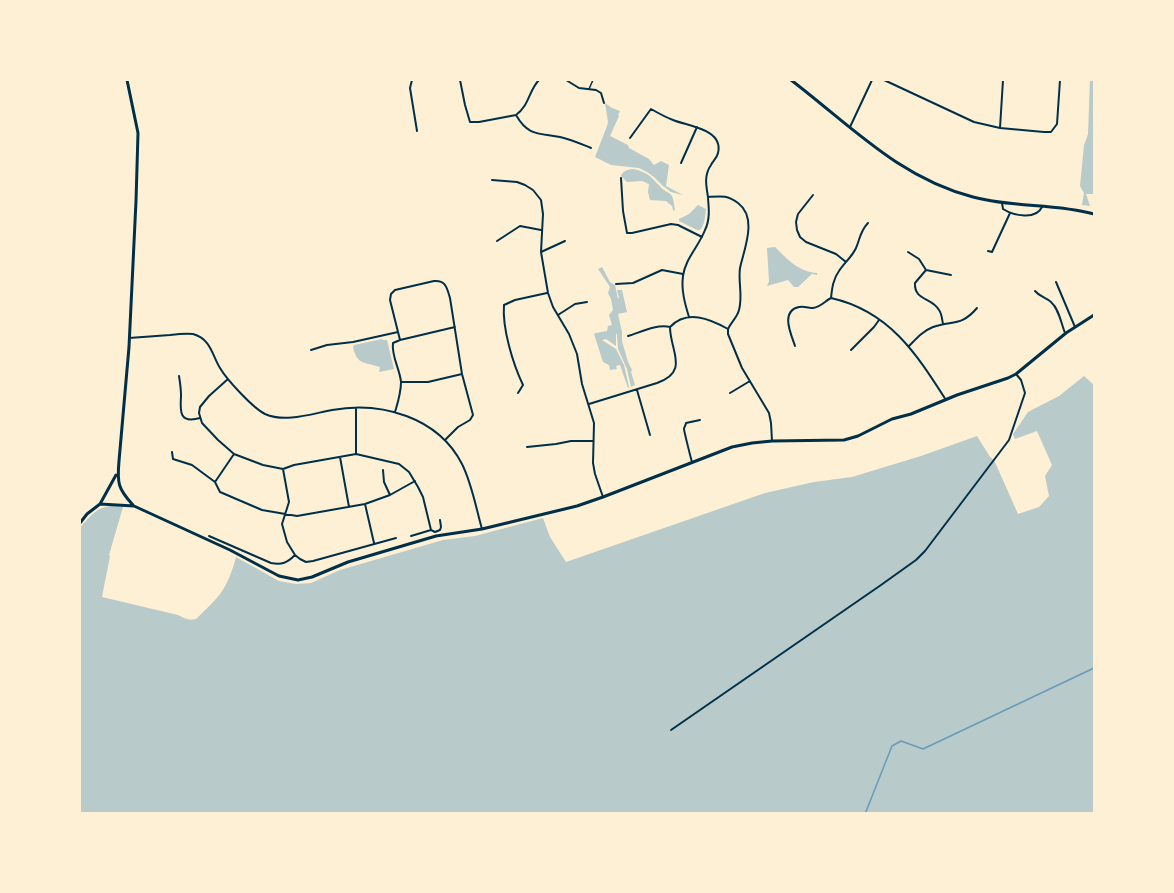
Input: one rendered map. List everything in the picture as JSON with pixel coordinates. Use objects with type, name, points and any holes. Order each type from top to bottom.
[{"type":"street","points":[[127,80],[138,133],[129,338],[117,474],[119,486],[134,506]]},
{"type":"street","points":[[412,80],[410,88],[417,131]]},
{"type":"street","points":[[460,80],[470,122],[516,115],[524,108],[538,80]]},
{"type":"street","points":[[566,80],[579,88],[596,90],[601,93],[604,103]]},
{"type":"street","points":[[791,80],[882,153],[921,178],[975,198],[1002,203],[1070,208],[1095,214]]},
{"type":"street","points":[[797,84],[799,80]]},
{"type":"street","points":[[850,127],[872,80]]},
{"type":"street","points":[[884,80],[974,122],[1000,128],[1044,132],[1052,132],[1057,123],[1060,80]]},
{"type":"street","points":[[1000,128],[1003,80]]},
{"type":"street","points":[[630,138],[651,109],[673,120],[707,130],[719,146],[717,156],[706,175],[709,216],[705,231],[683,274],[683,295],[689,317]]},
{"type":"street","points":[[516,115],[522,125],[536,134],[562,138],[591,148]]},
{"type":"street","points":[[681,163],[697,127]]},
{"type":"street","points":[[621,178],[627,233],[671,224],[702,237]]},
{"type":"street","points":[[492,180],[525,185],[538,195],[542,205],[541,252],[548,293],[552,307],[574,345],[582,384],[594,423],[593,463],[603,497]]},
{"type":"street","points":[[813,195],[798,214],[795,222],[800,237],[806,242],[836,254],[846,262]]},
{"type":"street","points":[[708,197],[726,196],[730,198],[745,209],[748,220],[747,239],[740,270],[739,310],[728,329],[728,334],[742,368],[769,413],[772,441]]},
{"type":"street","points":[[1002,203],[1003,209],[1010,213],[1032,215],[1041,211],[1042,207]]},
{"type":"street","points":[[988,251],[993,252],[1010,213]]},
{"type":"street","points":[[831,298],[838,272],[856,247],[860,233],[868,223]]},
{"type":"street","points":[[497,241],[520,226],[541,230]]},
{"type":"street","points":[[541,252],[566,241]]},
{"type":"street","points":[[908,252],[919,259],[926,270],[951,274]]},
{"type":"street","points":[[616,284],[633,282],[662,270],[683,274]]},
{"type":"street","points":[[926,270],[915,283],[916,292],[939,309],[943,324]]},
{"type":"street","points":[[400,340],[390,300],[391,294],[434,281],[442,282],[447,287],[450,298],[462,374],[473,413],[472,417],[445,440]]},
{"type":"street","points":[[1056,282],[1075,327]]},
{"type":"street","points":[[1035,291],[1057,310],[1066,333]]},
{"type":"street","points":[[518,393],[524,385],[514,363],[504,321],[504,305],[515,300],[548,293]]},
{"type":"street","points":[[795,346],[788,316],[796,307],[815,307],[831,298],[861,309],[894,330],[919,358],[946,400]]},
{"type":"street","points":[[558,315],[575,304],[586,302]]},
{"type":"street","points":[[909,346],[925,331],[943,324],[965,320],[977,308]]},
{"type":"street","points":[[100,504],[134,506],[230,550],[279,576],[298,580],[312,577],[348,562],[436,536],[482,529],[577,506],[732,447],[772,441],[844,440],[858,436],[892,419],[1016,374],[1066,333],[1095,315]]},
{"type":"street","points":[[589,404],[637,390],[671,376],[677,363],[670,327],[673,323],[689,317],[697,317],[713,321],[728,329]]},
{"type":"street","points":[[851,350],[879,320]]},
{"type":"street","points":[[628,336],[666,325],[670,327]]},
{"type":"street","points":[[395,412],[401,382],[393,343],[455,327]]},
{"type":"street","points":[[311,350],[398,332]]},
{"type":"street","points":[[129,338],[189,334],[198,336],[209,344],[220,369],[228,379],[256,409],[266,415],[288,418],[336,409],[373,408],[395,412],[422,422],[445,440],[464,468],[482,529]]},
{"type":"street","points":[[401,382],[428,382],[462,374]]},
{"type":"street","points":[[670,730],[881,585],[925,551],[1009,440],[1025,393],[1021,380],[1016,374]]},
{"type":"street","points":[[179,376],[181,413],[187,419],[200,418]]},
{"type":"street","points":[[228,379],[209,396],[200,407],[199,413],[202,423],[234,454],[263,465],[283,469],[356,454],[399,464],[409,472],[423,497],[431,530]]},
{"type":"street","points":[[730,393],[750,381]]},
{"type":"street","points":[[637,390],[650,435]]},
{"type":"street","points":[[356,408],[356,454]]},
{"type":"street","points":[[692,462],[684,428],[686,423],[700,420]]},
{"type":"street","points":[[527,447],[571,441],[593,441]]},
{"type":"street","points":[[172,452],[173,459],[192,465],[215,482],[220,492],[262,510],[297,516],[364,504],[390,495],[415,481]]},
{"type":"street","points":[[215,482],[234,454]]},
{"type":"street","points":[[340,457],[349,507]]},
{"type":"street","points":[[283,469],[289,502],[282,524],[287,542],[295,555],[306,562],[396,538]]},
{"type":"street","points":[[383,470],[384,482],[390,495]]},
{"type":"street","points":[[80,523],[100,504],[117,474]]},
{"type":"street","points":[[364,504],[374,543]]},
{"type":"street","points":[[411,536],[431,530],[435,532],[440,530],[440,520]]},
{"type":"street","points":[[209,536],[271,563],[285,563],[295,555]]},
{"type":"lane","points":[[589,90],[593,80]]},
{"type":"shaded area","points":[[1090,80],[1094,80],[1094,194],[1086,194],[1090,206],[1082,205],[1084,193],[1080,186],[1084,145],[1088,134]]},
{"type":"shaded area","points":[[605,103],[620,111],[610,136],[628,145],[654,165],[661,161],[669,165],[666,186],[683,195],[671,192],[639,168],[611,165],[595,157],[608,122]]},
{"type":"shaded area","points":[[632,169],[647,174],[670,194],[675,211],[666,201],[650,200],[649,184],[642,181],[627,182],[621,176],[625,171]]},
{"type":"shaded area","points":[[698,205],[706,209],[704,223],[700,230],[679,221]]},
{"type":"shaded area","points":[[775,247],[794,264],[817,273],[817,275],[812,274],[798,287],[794,287],[788,280],[767,286],[769,281],[767,248]]},
{"type":"shaded area","points":[[602,267],[610,282],[615,285],[618,299],[617,290],[622,290],[627,312],[618,314],[622,341],[635,385],[631,387],[627,369],[618,349],[616,333],[616,346],[606,339],[602,340],[616,349],[624,365],[628,388],[620,365],[616,366],[617,369],[610,370],[609,365],[603,362],[594,334],[607,331],[608,326],[612,325],[609,315],[613,310],[608,293],[610,287],[598,269]]},
{"type":"shaded area","points":[[382,339],[387,340],[394,369],[379,372],[380,367],[359,360],[353,347]]},
{"type":"shaded area","points":[[1084,376],[1094,385],[1094,813],[80,814],[80,528],[98,510],[108,506],[123,507],[109,555],[102,597],[191,620],[196,619],[222,592],[236,557],[279,581],[296,584],[311,583],[340,570],[443,540],[475,536],[543,518],[550,537],[566,562],[765,493],[814,482],[852,477],[977,436],[994,460],[1018,514],[1039,507],[1049,496],[1045,476],[1052,465],[1037,431],[1015,439],[1013,434],[1028,412],[1059,396]]},
{"type":"waterway","points":[[865,814],[892,746],[901,741],[923,749],[1094,668]]}]
